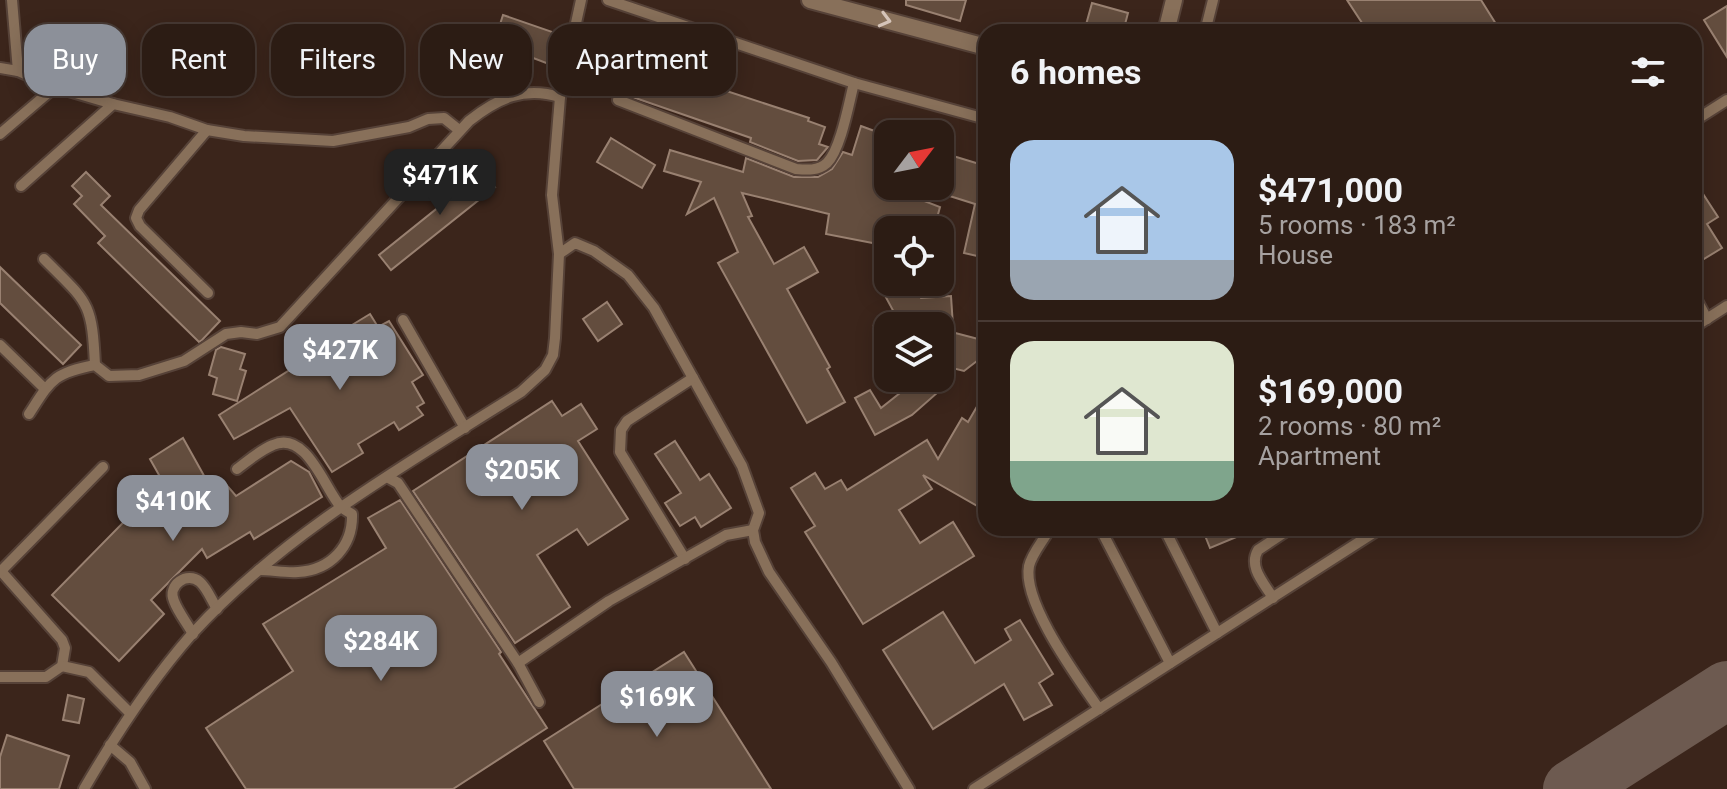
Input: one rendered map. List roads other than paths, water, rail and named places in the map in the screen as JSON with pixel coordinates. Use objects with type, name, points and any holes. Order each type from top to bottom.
[{"type":"street","points":[[1168,24],[1174,0]]},
{"type":"street","points":[[814,1],[978,45]]},
{"type":"lane","points":[[12,0],[18,71]]},
{"type":"lane","points":[[84,789],[130,713],[193,634],[259,570],[387,477],[521,392],[545,370],[553,355],[555,338],[559,254],[552,195],[560,97],[581,0]]},
{"type":"lane","points":[[608,0],[854,83],[978,117]]},
{"type":"lane","points":[[1207,24],[1213,0]]},
{"type":"lane","points":[[0,68],[24,74]]},
{"type":"lane","points":[[618,100],[796,169],[807,170],[818,169],[834,154],[854,83]]},
{"type":"lane","points":[[846,107],[854,83]]},
{"type":"lane","points":[[44,259],[79,294],[89,309],[95,365],[109,376],[139,375],[194,357],[226,334],[257,334],[280,327],[459,130],[491,104],[511,96],[541,91],[560,97]]},
{"type":"lane","points":[[0,134],[44,96]]},
{"type":"lane","points":[[86,96],[170,117],[207,130],[244,136],[333,141],[444,118],[459,130]]},
{"type":"lane","points":[[1702,116],[1727,100]]},
{"type":"lane","points":[[21,186],[113,104]]},
{"type":"lane","points":[[207,130],[139,210],[136,218],[140,226],[208,293]]},
{"type":"lane","points":[[559,254],[575,243],[612,262],[628,275],[654,308],[751,486],[759,513],[753,530],[755,542],[769,572],[831,662],[909,789]]},
{"type":"lane","points":[[1702,322],[1727,306]]},
{"type":"lane","points":[[1702,310],[1707,319]]},
{"type":"lane","points":[[403,320],[465,428]]},
{"type":"lane","points":[[0,345],[45,389]]},
{"type":"lane","points":[[29,414],[51,381],[95,365]]},
{"type":"lane","points":[[685,559],[625,462],[619,441],[627,421],[693,378]]},
{"type":"lane","points":[[237,469],[272,445],[288,443],[317,466],[342,508],[352,514],[353,528],[343,549],[325,565],[294,573],[259,570]]},
{"type":"lane","points":[[0,677],[46,677],[62,666],[65,648],[62,640],[0,571],[103,467]]},
{"type":"lane","points":[[387,477],[398,483],[518,663],[539,702]]},
{"type":"lane","points":[[518,663],[609,601],[726,535],[753,530]]},
{"type":"lane","points":[[1045,536],[1031,560],[1028,579],[1051,636],[1099,709]]},
{"type":"lane","points":[[1104,536],[1170,663]]},
{"type":"lane","points":[[1168,536],[1217,633]]},
{"type":"lane","points":[[1273,598],[1254,565],[1254,554],[1279,536]]},
{"type":"lane","points":[[974,789],[1369,536]]},
{"type":"lane","points":[[193,634],[173,601],[176,583],[185,578],[194,578],[202,583],[217,609]]},
{"type":"lane","points":[[62,666],[89,672],[130,713]]},
{"type":"lane","points":[[110,745],[130,762],[145,789]]}]
